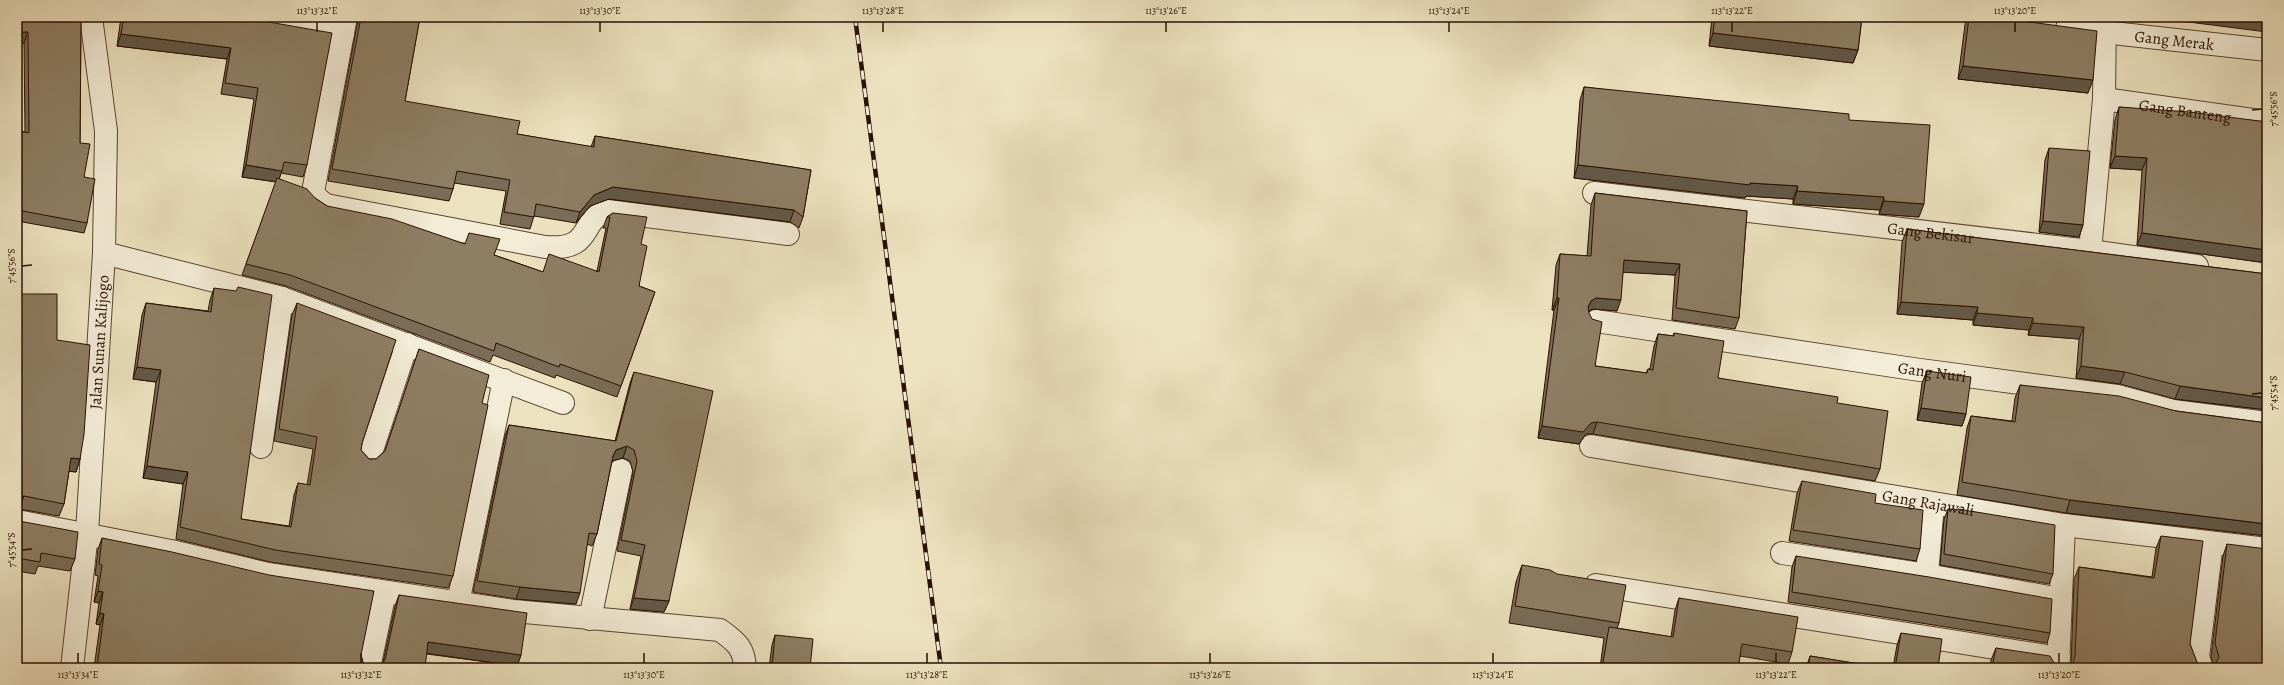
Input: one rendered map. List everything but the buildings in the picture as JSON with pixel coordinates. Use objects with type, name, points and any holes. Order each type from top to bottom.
[{"type":"street","name":"Jalan Sunan Kalijogo","points":[[72,668],[87,533],[104,253],[106,131],[91,17]]},
{"type":"street","points":[[240,17],[344,26],[313,192],[318,199],[326,205],[544,247],[561,248],[581,239],[598,214],[607,211],[788,234]]},
{"type":"street","points":[[2090,251],[2104,99],[2104,25]]},
{"type":"street","name":"Gang Merak","points":[[2049,26],[2104,25],[2267,50]]},
{"type":"street","name":"Gang Banteng","points":[[2104,99],[2267,122]]},
{"type":"street","name":"Gang Bekisar","points":[[1594,193],[2090,251],[2213,268]]},
{"type":"street","points":[[104,253],[282,298],[563,403]]},
{"type":"street","points":[[261,447],[282,298]]},
{"type":"street","name":"Gang Nuri","points":[[1596,321],[1913,369],[2117,396],[2173,410],[2267,423]]},
{"type":"street","points":[[369,458],[407,344]]},
{"type":"street","points":[[458,604],[504,380]]},
{"type":"street","name":"Gang Rajawali","points":[[1591,446],[2064,525],[2267,549]]},
{"type":"street","points":[[590,619],[621,470]]},
{"type":"street","points":[[1926,575],[1933,504]]},
{"type":"street","points":[[17,521],[87,533],[268,574],[458,604],[590,619],[720,630],[737,644],[745,655],[745,668]]},
{"type":"street","points":[[1576,582],[2058,663],[2064,525]]},
{"type":"street","points":[[2202,668],[2198,657],[2212,543]]},
{"type":"street","points":[[1782,553],[1926,575],[2060,599]]},
{"type":"street","points":[[369,668],[385,592]]},
{"type":"railway","points":[[855,17],[941,668]]}]
